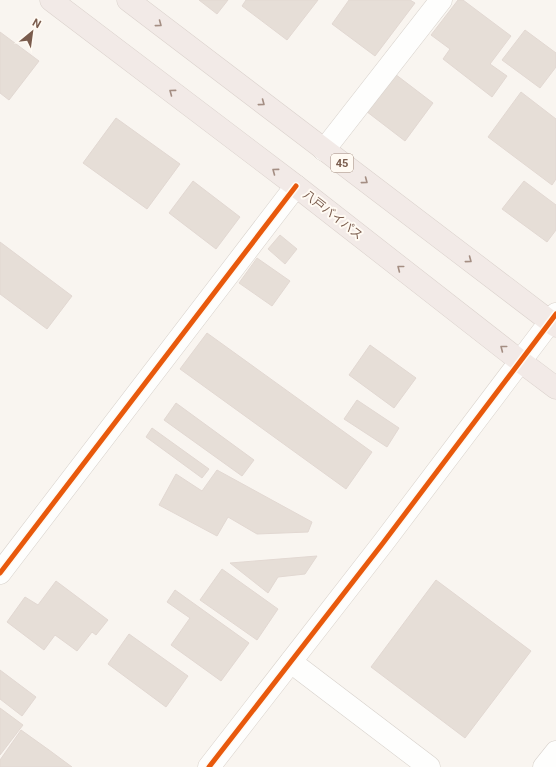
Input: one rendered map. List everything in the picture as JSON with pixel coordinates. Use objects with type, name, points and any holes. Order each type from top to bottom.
[{"type":"highway","name":"八戸バイパス","points":[[51,0],[296,186],[556,388]]},
{"type":"highway","name":"45","points":[[128,0],[324,150],[554,321]]},
{"type":"street","points":[[324,150],[441,0]]},
{"type":"street","points":[[0,572],[296,186]]},
{"type":"street","points":[[209,767],[383,543],[520,361],[554,321]]},
{"type":"street","points":[[0,542],[24,540]]},
{"type":"street","points":[[290,662],[429,767]]},
{"type":"street","points":[[544,767],[556,752]]},
{"type":"building","points":[[199,0],[228,0],[217,14]]},
{"type":"building","points":[[246,0],[318,0],[287,40],[242,6]]},
{"type":"building","points":[[349,0],[410,0],[415,3],[375,56],[332,24]]},
{"type":"building","points":[[458,0],[463,0],[511,36],[490,64],[507,76],[492,97],[443,59],[450,49],[431,35]]},
{"type":"building","points":[[525,30],[556,53],[556,67],[540,88],[502,60]]},
{"type":"building","points":[[0,32],[39,61],[9,100],[0,93]]},
{"type":"building","points":[[391,71],[433,103],[405,141],[362,108]]},
{"type":"building","points":[[521,92],[556,119],[556,179],[552,185],[488,137]]},
{"type":"building","points":[[116,118],[180,164],[147,209],[83,163]]},
{"type":"building","points":[[193,181],[240,217],[216,249],[169,213]]},
{"type":"building","points":[[524,181],[556,205],[556,230],[547,242],[502,209]]},
{"type":"building","points":[[280,235],[297,249],[285,264],[268,249]]},
{"type":"building","points":[[0,242],[72,296],[47,329],[0,294]]},
{"type":"building","points":[[257,258],[290,281],[272,306],[239,283]]},
{"type":"building","points":[[207,333],[372,452],[346,489],[180,369]]},
{"type":"building","points":[[370,345],[416,378],[394,408],[349,375]]},
{"type":"building","points":[[357,400],[399,428],[387,447],[344,419]]},
{"type":"building","points":[[176,403],[254,460],[242,476],[164,420]]},
{"type":"building","points":[[152,428],[209,469],[202,478],[146,437]]},
{"type":"building","points":[[217,470],[312,522],[308,532],[257,534],[228,517],[217,536],[159,505],[176,474],[202,491]]},
{"type":"building","points":[[317,556],[305,574],[278,577],[268,593],[230,563]]},
{"type":"building","points":[[222,569],[278,609],[257,640],[200,600]]},
{"type":"building","points":[[436,580],[531,651],[465,738],[371,667]]},
{"type":"building","points":[[56,581],[108,620],[96,635],[92,632],[77,651],[55,635],[44,650],[7,622],[25,597],[38,605]]},
{"type":"building","points":[[175,590],[249,643],[221,681],[171,645],[190,618],[167,602]]},
{"type":"building","points":[[129,634],[188,676],[166,707],[108,664]]},
{"type":"building","points":[[0,670],[36,697],[22,716],[0,699]]},
{"type":"building","points":[[0,708],[23,725],[0,755]]},
{"type":"building","points":[[21,730],[72,767],[0,767],[0,760]]},
{"type":"cycle path","points":[[0,573],[296,186]]},
{"type":"cycle path","points":[[209,767],[383,543],[556,314]]}]
